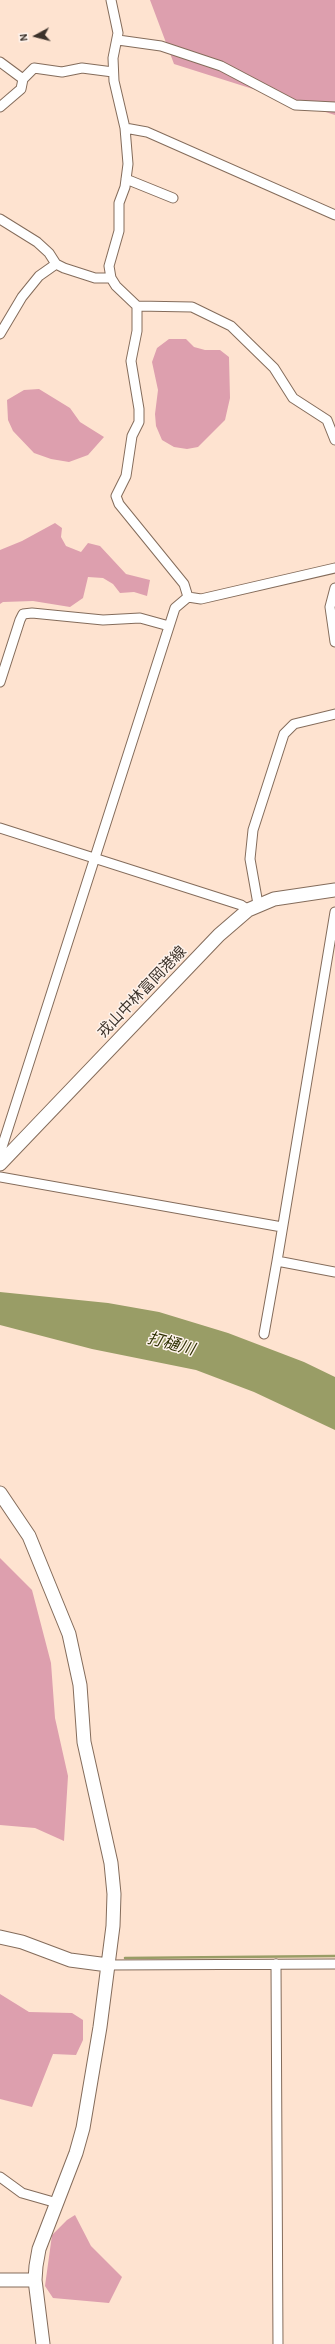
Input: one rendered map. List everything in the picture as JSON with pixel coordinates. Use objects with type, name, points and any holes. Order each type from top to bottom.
[{"type":"street","points":[[110,0],[118,32],[118,40],[113,58],[113,72],[125,128],[128,164],[126,179],[119,203],[119,231],[109,266],[111,278],[116,286],[137,306],[192,307],[231,326],[274,368],[293,398],[327,420],[335,440]]},
{"type":"street","points":[[118,40],[161,46],[221,66],[295,105],[335,107]]},
{"type":"street","points":[[0,62],[23,79]]},
{"type":"street","points":[[0,107],[21,89],[23,79],[34,68],[62,72],[82,68],[113,72]]},
{"type":"street","points":[[125,128],[147,132],[335,215]]},
{"type":"street","points":[[126,179],[173,198]]},
{"type":"street","points":[[0,219],[37,242],[49,252],[56,264],[95,278],[111,278]]},
{"type":"street","points":[[0,334],[22,297],[39,276],[56,264]]},
{"type":"street","points":[[137,306],[137,331],[131,361],[139,409],[139,422],[132,436],[126,476],[116,496],[119,504],[184,584],[188,597]]},
{"type":"street","points":[[327,420],[335,414]]},
{"type":"street","points":[[2,1162],[2,1147],[175,608],[188,597],[201,599],[335,568]]},
{"type":"street","points":[[335,588],[330,607],[335,642]]},
{"type":"street","points":[[0,682],[23,614],[32,613],[103,620],[140,618],[169,626]]},
{"type":"street","points":[[0,828],[253,907],[250,859],[253,830],[284,734],[294,724],[335,714]]},
{"type":"street","name":"戎山中林富岡港線","points":[[2,1162],[219,935],[253,907],[274,899],[335,890]]},
{"type":"street","points":[[264,1334],[335,912]]},
{"type":"street","points":[[0,1177],[282,1228]]},
{"type":"street","points":[[277,1261],[335,1272]]},
{"type":"street","points":[[0,1493],[29,1536],[69,1634],[76,1659],[80,1685],[84,1742],[111,1863],[114,1894],[113,1926],[108,1965],[83,2128],[39,2249],[35,2280],[43,2344]]},
{"type":"street","points":[[0,1937],[22,1942],[70,1960],[108,1965],[335,1964]]},
{"type":"street","points":[[276,1964],[278,2344]]},
{"type":"street","points":[[0,2177],[22,2193],[57,2203]]},
{"type":"street","points":[[0,2280],[35,2280]]},
{"type":"shaded area","points":[[150,0],[335,0],[335,115],[174,64]]},
{"type":"shaded area","points":[[169,339],[186,339],[194,347],[205,350],[220,350],[229,357],[230,398],[225,420],[198,447],[187,449],[174,447],[162,440],[156,426],[155,414],[158,390],[152,362],[157,348]]},
{"type":"shaded area","points":[[39,389],[70,408],[80,422],[104,437],[88,455],[69,462],[51,459],[34,453],[13,431],[8,420],[7,400],[24,390]]},
{"type":"shaded area","points":[[55,523],[62,528],[61,537],[66,546],[81,552],[88,543],[100,546],[126,574],[150,580],[147,596],[134,592],[120,593],[113,584],[103,578],[88,577],[83,598],[70,607],[33,601],[3,602],[0,604],[0,550],[22,541]]},
{"type":"shaded area","points":[[0,1558],[32,1590],[51,1663],[55,1718],[68,1776],[64,1841],[35,1828],[0,1825]]},
{"type":"shaded area","points":[[0,1994],[29,2012],[72,2013],[83,2020],[83,2040],[76,2055],[53,2054],[32,2107],[0,2099]]},
{"type":"shaded area","points":[[75,2215],[91,2246],[122,2277],[109,2303],[53,2298],[45,2286],[52,2235],[67,2220]]},
{"type":"water","name":"打樋川","points":[[0,1292],[108,1303],[159,1312],[228,1333],[304,1362],[335,1377],[335,1430],[254,1392],[196,1370],[92,1349],[0,1325]]},
{"type":"waterway","points":[[125,1958],[335,1956]]}]
